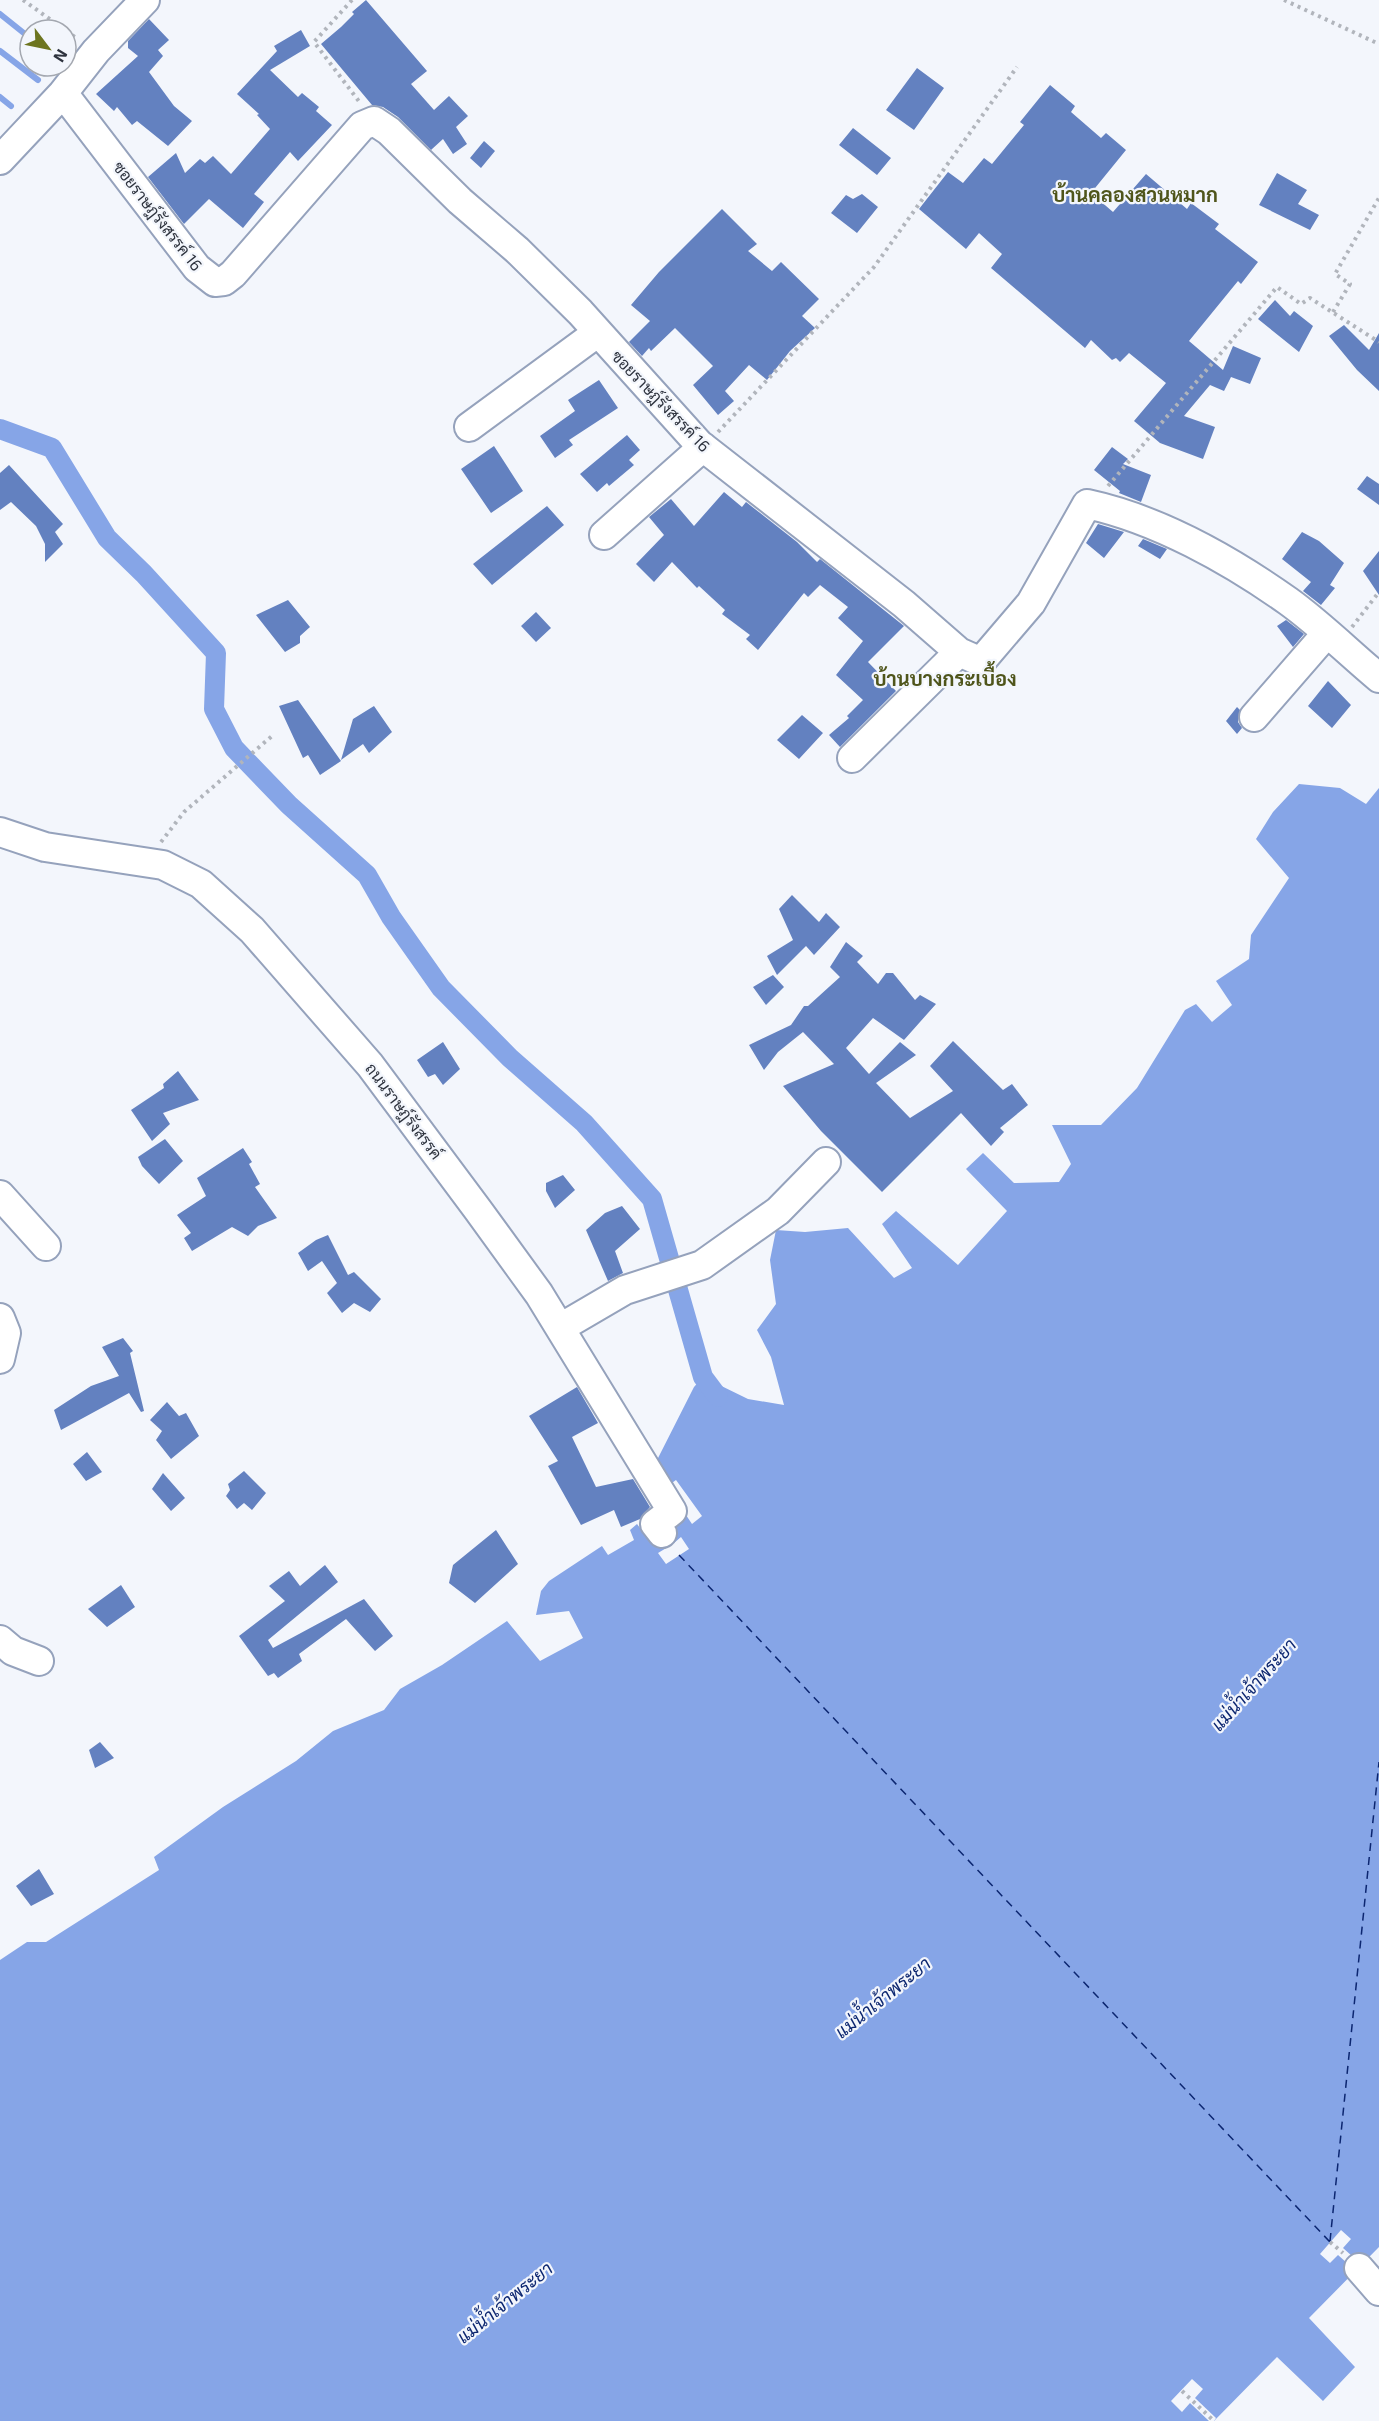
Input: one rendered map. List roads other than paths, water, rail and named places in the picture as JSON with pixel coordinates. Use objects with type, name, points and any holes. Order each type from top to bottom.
[{"type":"street","points":[[0,160],[63,93],[96,51],[146,0]]},
{"type":"street","name":"ซอยราษฎ์รังสรรค์ 16","points":[[63,93],[197,268],[215,282],[224,281],[233,274],[362,126],[374,121],[388,130],[460,201],[517,249],[580,312],[701,445],[904,604],[959,652]]},
{"type":"street","points":[[469,427],[597,333]]},
{"type":"street","points":[[604,535],[701,445]]},
{"type":"street","points":[[852,758],[959,652],[977,660],[984,658],[1031,603],[1087,504],[1108,508],[1213,554],[1290,602],[1379,678]]},
{"type":"street","points":[[1254,717],[1333,639]]},
{"type":"street","name":"ถนนราษฎ์รังสรรค์","points":[[0,832],[45,847],[146,861],[180,872],[201,884],[252,930],[370,1065],[539,1294],[672,1511],[655,1524],[662,1533]]},
{"type":"street","points":[[560,1328],[618,1293],[702,1265],[778,1211],[826,1162]]},
{"type":"street","points":[[2,1204],[46,1246]]},
{"type":"street","points":[[0,1318],[6,1334],[0,1359]]},
{"type":"street","points":[[0,1640],[13,1651],[39,1661]]},
{"type":"street","points":[[1359,2268],[1379,2291]]},
{"type":"water","name":"แม่น้ำเจ้าพระยา","points":[[1299,784],[1340,788],[1366,804],[1379,788],[1379,2247],[1309,2318],[1355,2367],[1323,2401],[1277,2357],[1214,2421],[0,2421],[0,1960],[27,1942],[46,1942],[159,1870],[154,1857],[223,1807],[296,1761],[333,1731],[384,1710],[400,1689],[442,1665],[507,1621],[540,1661],[583,1638],[569,1611],[536,1615],[541,1591],[549,1581],[602,1546],[608,1555],[634,1540],[630,1530],[637,1524],[650,1541],[686,1515],[692,1524],[702,1516],[676,1480],[669,1485],[655,1464],[694,1387],[703,1377],[748,1399],[784,1405],[771,1357],[757,1330],[776,1304],[770,1260],[776,1230],[805,1232],[848,1228],[894,1278],[912,1268],[882,1224],[896,1211],[958,1265],[1007,1211],[966,1169],[983,1153],[1014,1183],[1059,1182],[1071,1164],[1052,1125],[1101,1125],[1137,1088],[1185,1010],[1196,1004],[1212,1022],[1232,1005],[1216,981],[1249,959],[1251,935],[1289,878],[1256,839],[1273,812]]},
{"type":"waterway","points":[[0,14],[18,28]]},
{"type":"waterway","points":[[0,51],[38,80]]},
{"type":"waterway","points":[[0,97],[11,106]]},
{"type":"waterway","points":[[0,429],[52,448],[107,538],[144,574],[216,653],[214,709],[234,748],[289,805],[367,875],[391,917],[441,988],[510,1058],[584,1123],[652,1199],[703,1377],[718,1397]]},
{"type":"district","name":"บ้านคลองสวนหมาก","points":[[1135,195]]},
{"type":"district","name":"บ้านบางกระเบื้อง","points":[[945,679]]}]
